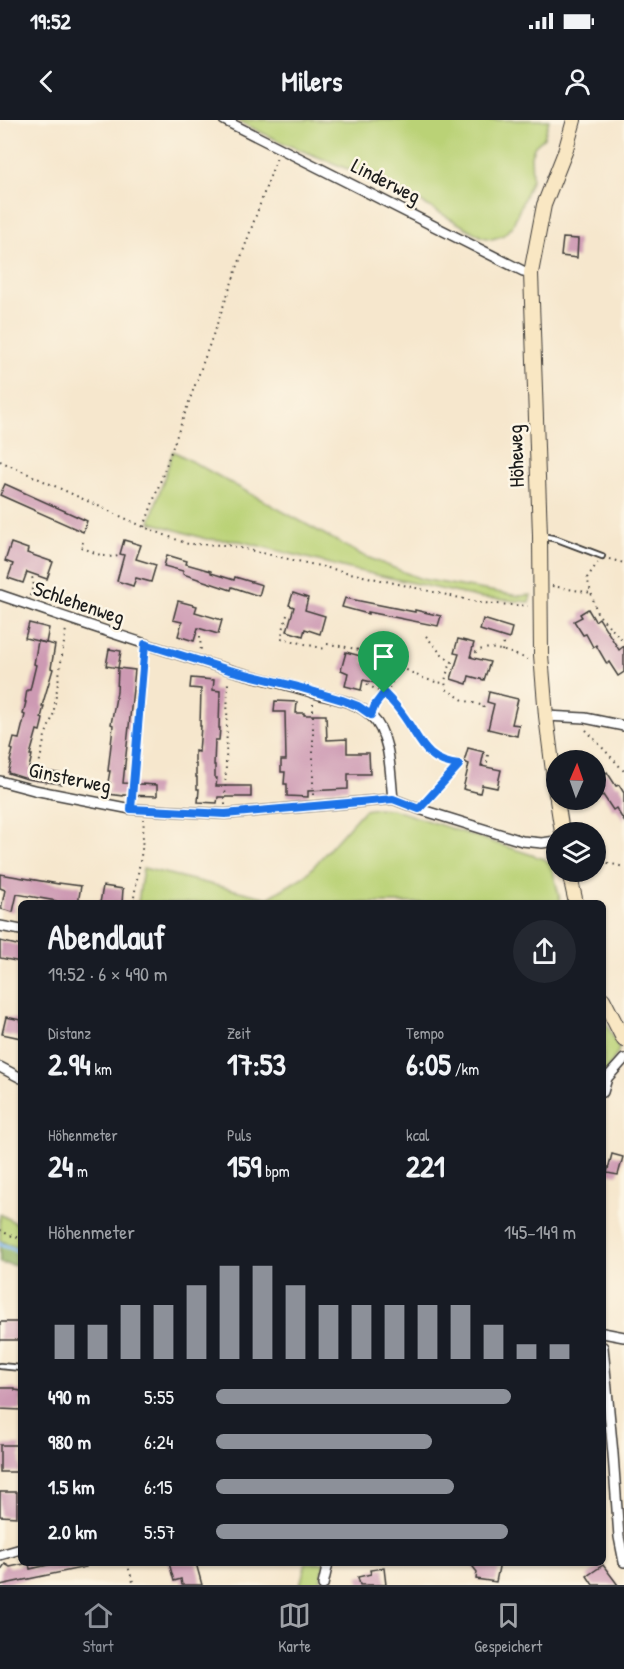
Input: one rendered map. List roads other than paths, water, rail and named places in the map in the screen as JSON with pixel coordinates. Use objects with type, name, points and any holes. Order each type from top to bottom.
[{"type":"street","name":"Linderweg","points":[[224,120],[522,271],[531,273]]},
{"type":"street","name":"Höheweg","points":[[551,750],[542,664],[531,273],[544,205],[565,152],[574,120]]},
{"type":"street","name":"Schlehenweg","points":[[0,595],[145,644],[358,706],[371,715],[383,733],[393,799]]},
{"type":"street","points":[[546,716],[585,718],[624,726]]},
{"type":"street","name":"Ginsterweg","points":[[0,781],[131,809],[225,814],[393,799],[522,842],[546,842]]},
{"type":"street","points":[[571,882],[575,900]]},
{"type":"street","points":[[0,926],[18,929]]},
{"type":"street","points":[[606,1005],[624,1040]]},
{"type":"street","points":[[606,1082],[624,1059]]},
{"type":"street","points":[[0,1067],[18,1076]]},
{"type":"street","points":[[606,1333],[624,1336]]},
{"type":"street","points":[[606,1417],[619,1537],[624,1562]]},
{"type":"street","points":[[0,1555],[18,1550]]},
{"type":"street","points":[[323,1585],[327,1566]]},
{"type":"lane","points":[[540,535],[602,556]]},
{"type":"lane","points":[[0,1366],[18,1368]]},
{"type":"waterway","points":[[0,1244],[18,1251]]}]
